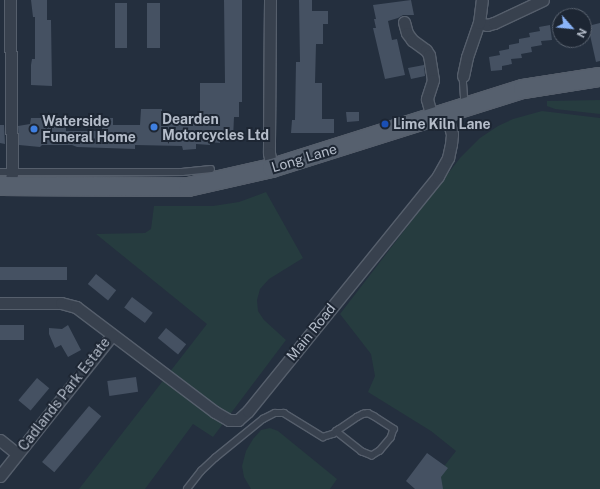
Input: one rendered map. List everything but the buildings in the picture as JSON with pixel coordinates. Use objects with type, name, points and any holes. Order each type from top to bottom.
[{"type":"main road","name":"Long Lane","points":[[5,179],[188,187],[272,168],[523,89],[600,77]]},
{"type":"street","points":[[5,179],[10,0]]},
{"type":"street","points":[[270,0],[269,153],[272,168]]},
{"type":"street","points":[[463,76],[467,57],[479,23],[482,0]]},
{"type":"street","points":[[479,23],[487,25],[494,23],[543,0]]},
{"type":"street","points":[[404,22],[412,40],[426,50],[429,55],[433,80],[427,99],[439,115]]},
{"type":"street","name":"Main Road","points":[[112,335],[223,417],[234,421],[238,420],[248,411],[438,176],[448,158],[452,134],[439,115]]},
{"type":"street","name":"Cadlands Park Estate","points":[[0,303],[71,304],[83,311],[112,335],[0,476]]},
{"type":"street","name":"Cadlands Park Estate","points":[[0,440],[17,454]]},
{"type":"lane","points":[[463,76],[466,107]]},
{"type":"lane","points":[[5,179],[182,172],[211,168]]},
{"type":"lane","points":[[187,489],[201,471],[220,454],[263,419],[275,413],[284,413],[323,437],[328,437],[363,414],[368,413],[392,426],[394,433],[380,452],[372,456],[362,452],[336,432]]},
{"type":"green space","points":[[600,100],[600,114],[555,109],[547,106],[547,101]]},
{"type":"green space","points":[[542,111],[600,118],[600,489],[441,489],[438,474],[456,451],[431,431],[368,392],[375,376],[371,354],[340,314],[460,158],[480,138],[498,126],[513,119]]},
{"type":"green space","points":[[266,192],[303,258],[269,279],[260,289],[257,300],[258,311],[264,320],[286,340],[213,437],[193,424],[145,489],[79,489],[207,324],[96,234],[145,233],[151,229],[154,206],[213,206],[239,202]]},
{"type":"green space","points":[[270,428],[278,431],[337,479],[330,489],[251,489],[244,477],[242,466],[246,451],[253,439],[261,430]]},
{"type":"place","name":"Lime Kiln Lane","points":[[385,124]]},
{"type":"place","name":"Dearden Motorcycles Ltd","points":[[154,127]]},
{"type":"place","name":"Waterside Funeral Home","points":[[34,129]]}]
